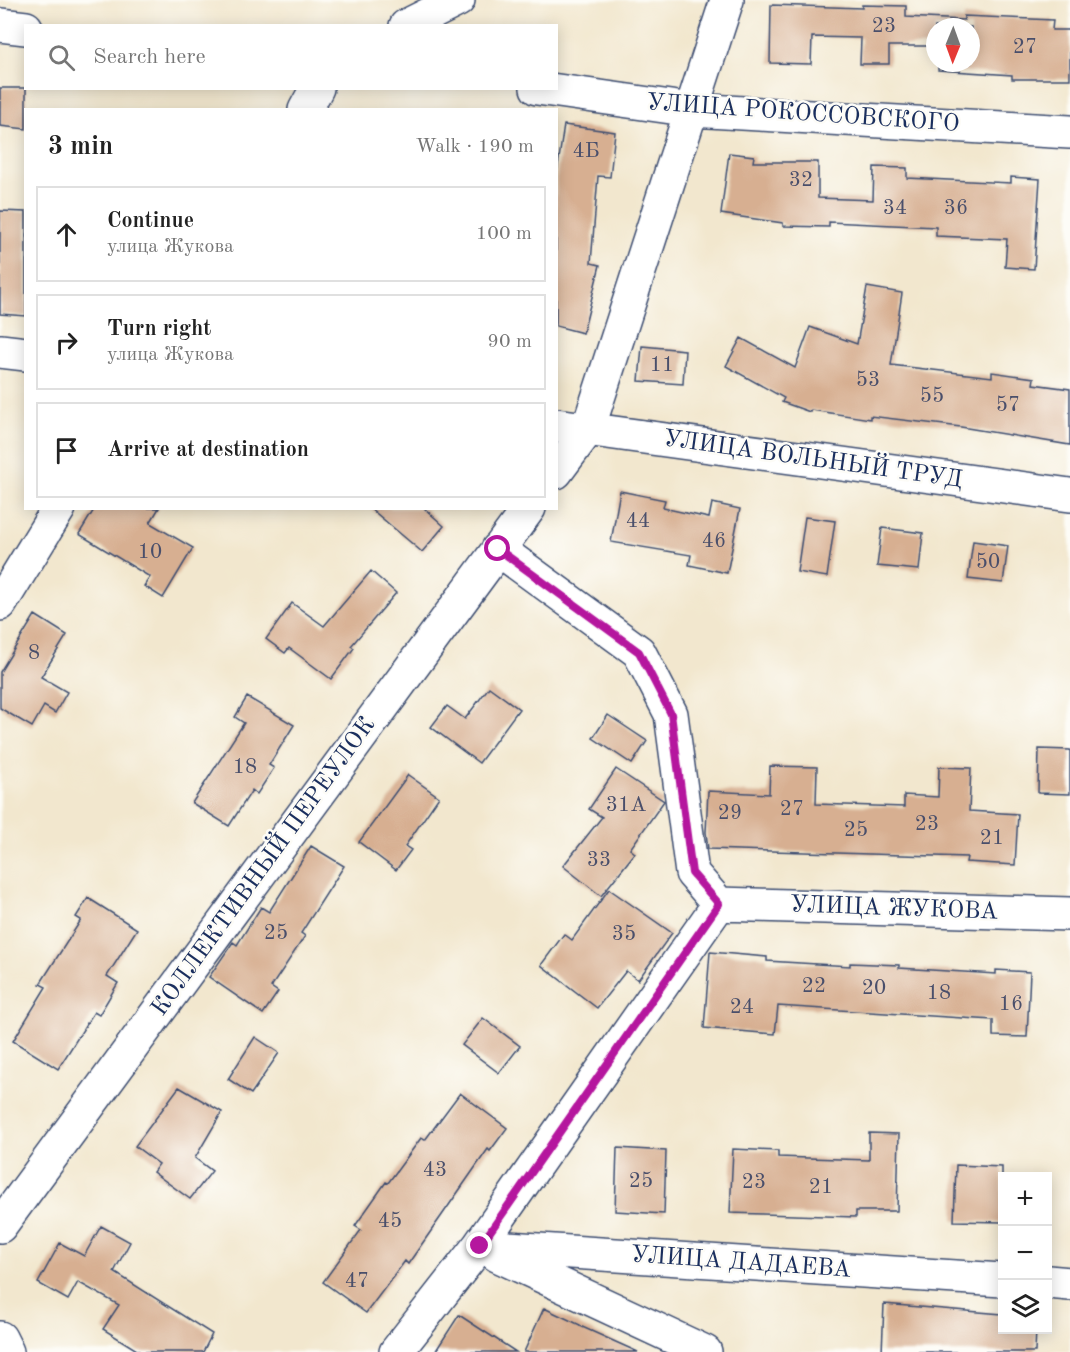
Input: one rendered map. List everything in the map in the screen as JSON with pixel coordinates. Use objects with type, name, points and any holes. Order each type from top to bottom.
[{"type":"street","points":[[410,24],[458,0]]},
{"type":"street","points":[[558,469],[588,429],[727,0]]},
{"type":"street","points":[[0,25],[24,28]]},
{"type":"street","points":[[305,108],[316,90]]},
{"type":"street","name":"УЛИЦА РОКОССОВСКОГО","points":[[551,90],[692,110],[1070,132]]},
{"type":"street","points":[[0,351],[24,354]]},
{"type":"street","name":"УЛИЦА ВОЛЬНЫЙ ТРУД","points":[[558,425],[1070,495]]},
{"type":"street","points":[[0,604],[58,510]]},
{"type":"street","name":"КОЛЛЕКТИВНЫЙ ПЕРЕУЛОК","points":[[0,1226],[527,510]]},
{"type":"street","points":[[396,1352],[480,1246],[719,904],[692,873],[671,714],[639,652],[498,549]]},
{"type":"street","name":"УЛИЦА ЖУКОВА","points":[[719,904],[1070,914]]},
{"type":"street","points":[[480,1246],[705,1352]]},
{"type":"street","name":"УЛИЦА ДАДАЕВА","points":[[480,1246],[998,1280]]},
{"type":"street","points":[[1052,1282],[1070,1284]]},
{"type":"street","points":[[0,1338],[7,1352]]},
{"type":"building","points":[[771,5],[862,8],[862,5],[906,6],[906,17],[926,18],[926,46],[889,46],[889,64],[860,64],[861,38],[812,37],[811,64],[770,63]]},
{"type":"building","points":[[964,16],[1053,20],[1052,30],[1070,30],[1070,79],[1012,79],[1012,75],[968,72],[980,72],[980,18],[964,18]]},
{"type":"building","points":[[0,88],[24,88],[26,108],[24,108],[24,129],[0,126]]},
{"type":"building","points":[[564,125],[615,132],[610,177],[598,176],[591,263],[600,265],[583,333],[558,327],[558,166]]},
{"type":"building","points":[[729,153],[754,156],[753,162],[818,162],[818,198],[873,200],[874,167],[907,168],[907,178],[1011,183],[1011,177],[1040,179],[1034,269],[1005,267],[1007,239],[936,236],[936,227],[829,222],[829,227],[783,226],[783,223],[721,214]]},
{"type":"building","points":[[0,211],[24,212],[24,316],[0,314]]},
{"type":"building","points":[[867,287],[902,293],[891,365],[992,377],[992,372],[1034,378],[1033,384],[1070,389],[1070,445],[961,427],[870,416],[870,419],[811,410],[810,412],[782,402],[784,398],[726,366],[741,338],[795,368],[810,327],[857,344]]},
{"type":"building","points":[[642,346],[685,350],[683,384],[639,381]]},
{"type":"building","points":[[620,491],[665,500],[663,508],[709,518],[712,503],[740,509],[727,573],[689,565],[691,555],[611,542]]},
{"type":"building","points":[[94,510],[158,510],[150,523],[193,548],[163,598],[144,586],[150,577],[79,534]]},
{"type":"building","points":[[372,510],[426,510],[444,526],[422,552]]},
{"type":"building","points":[[805,517],[835,521],[827,577],[797,572]]},
{"type":"building","points":[[882,528],[923,533],[919,570],[877,566]]},
{"type":"building","points":[[973,541],[1008,546],[1003,583],[968,579]]},
{"type":"building","points":[[371,571],[396,593],[351,646],[354,648],[331,679],[289,648],[285,653],[266,639],[292,603],[324,626]]},
{"type":"building","points":[[35,615],[67,635],[41,677],[67,692],[55,713],[44,706],[32,727],[0,708],[0,672]]},
{"type":"building","points":[[489,687],[519,709],[479,763],[431,727],[447,706],[465,719]]},
{"type":"building","points":[[247,697],[294,725],[269,765],[274,768],[257,794],[252,790],[229,826],[192,803],[244,723],[235,717]]},
{"type":"building","points":[[608,715],[647,741],[632,764],[593,738]]},
{"type":"building","points":[[1039,749],[1070,750],[1070,794],[1038,793]]},
{"type":"building","points":[[770,766],[817,767],[816,804],[904,807],[904,795],[938,797],[939,767],[971,768],[969,811],[1018,814],[1015,865],[966,862],[967,857],[708,849],[706,832],[708,791],[769,794]]},
{"type":"building","points":[[616,769],[664,801],[630,849],[635,853],[601,896],[563,866],[602,817],[589,809]]},
{"type":"building","points":[[408,775],[439,797],[405,846],[411,850],[396,870],[359,842]]},
{"type":"building","points":[[311,846],[344,866],[301,933],[305,936],[271,987],[278,992],[263,1014],[209,977],[233,942],[237,945],[261,907],[269,912]]},
{"type":"building","points":[[609,889],[672,933],[638,980],[626,971],[597,1008],[541,965],[564,934],[572,940]]},
{"type":"building","points":[[88,898],[137,929],[107,976],[118,983],[99,1015],[94,1012],[58,1069],[13,1041],[46,987],[40,984],[81,920],[76,917]]},
{"type":"building","points":[[710,952],[767,957],[767,961],[850,966],[850,963],[899,965],[899,968],[996,974],[996,970],[1030,972],[1027,1037],[993,1036],[993,1020],[778,1006],[775,1034],[704,1028]]},
{"type":"building","points":[[483,1018],[520,1046],[499,1073],[462,1045]]},
{"type":"building","points":[[255,1037],[279,1053],[251,1094],[228,1079]]},
{"type":"building","points":[[179,1087],[222,1112],[195,1158],[212,1171],[190,1199],[153,1172],[159,1164],[135,1146]]},
{"type":"building","points":[[460,1093],[507,1128],[490,1151],[488,1149],[408,1264],[405,1261],[366,1313],[323,1282],[361,1230],[355,1226],[386,1182],[388,1183],[421,1138],[425,1140]]},
{"type":"building","points":[[869,1133],[899,1134],[897,1211],[856,1211],[856,1217],[730,1213],[733,1149],[778,1151],[778,1157],[869,1160]]},
{"type":"building","points":[[617,1148],[666,1151],[664,1214],[615,1211]]},
{"type":"building","points":[[956,1165],[1002,1167],[1002,1172],[998,1172],[998,1222],[954,1221]]},
{"type":"building","points":[[101,1226],[130,1242],[114,1272],[212,1334],[203,1352],[140,1352],[103,1329],[119,1305],[78,1282],[68,1300],[38,1283],[60,1243],[84,1256]]},
{"type":"building","points":[[884,1304],[998,1314],[998,1334],[1036,1334],[1035,1352],[882,1352]]},
{"type":"building","points":[[544,1308],[580,1326],[638,1352],[524,1352]]},
{"type":"building","points":[[459,1315],[516,1352],[435,1352]]},
{"type":"route","points":[[480,1246],[719,904],[692,873],[671,714],[639,652],[498,549]]}]
